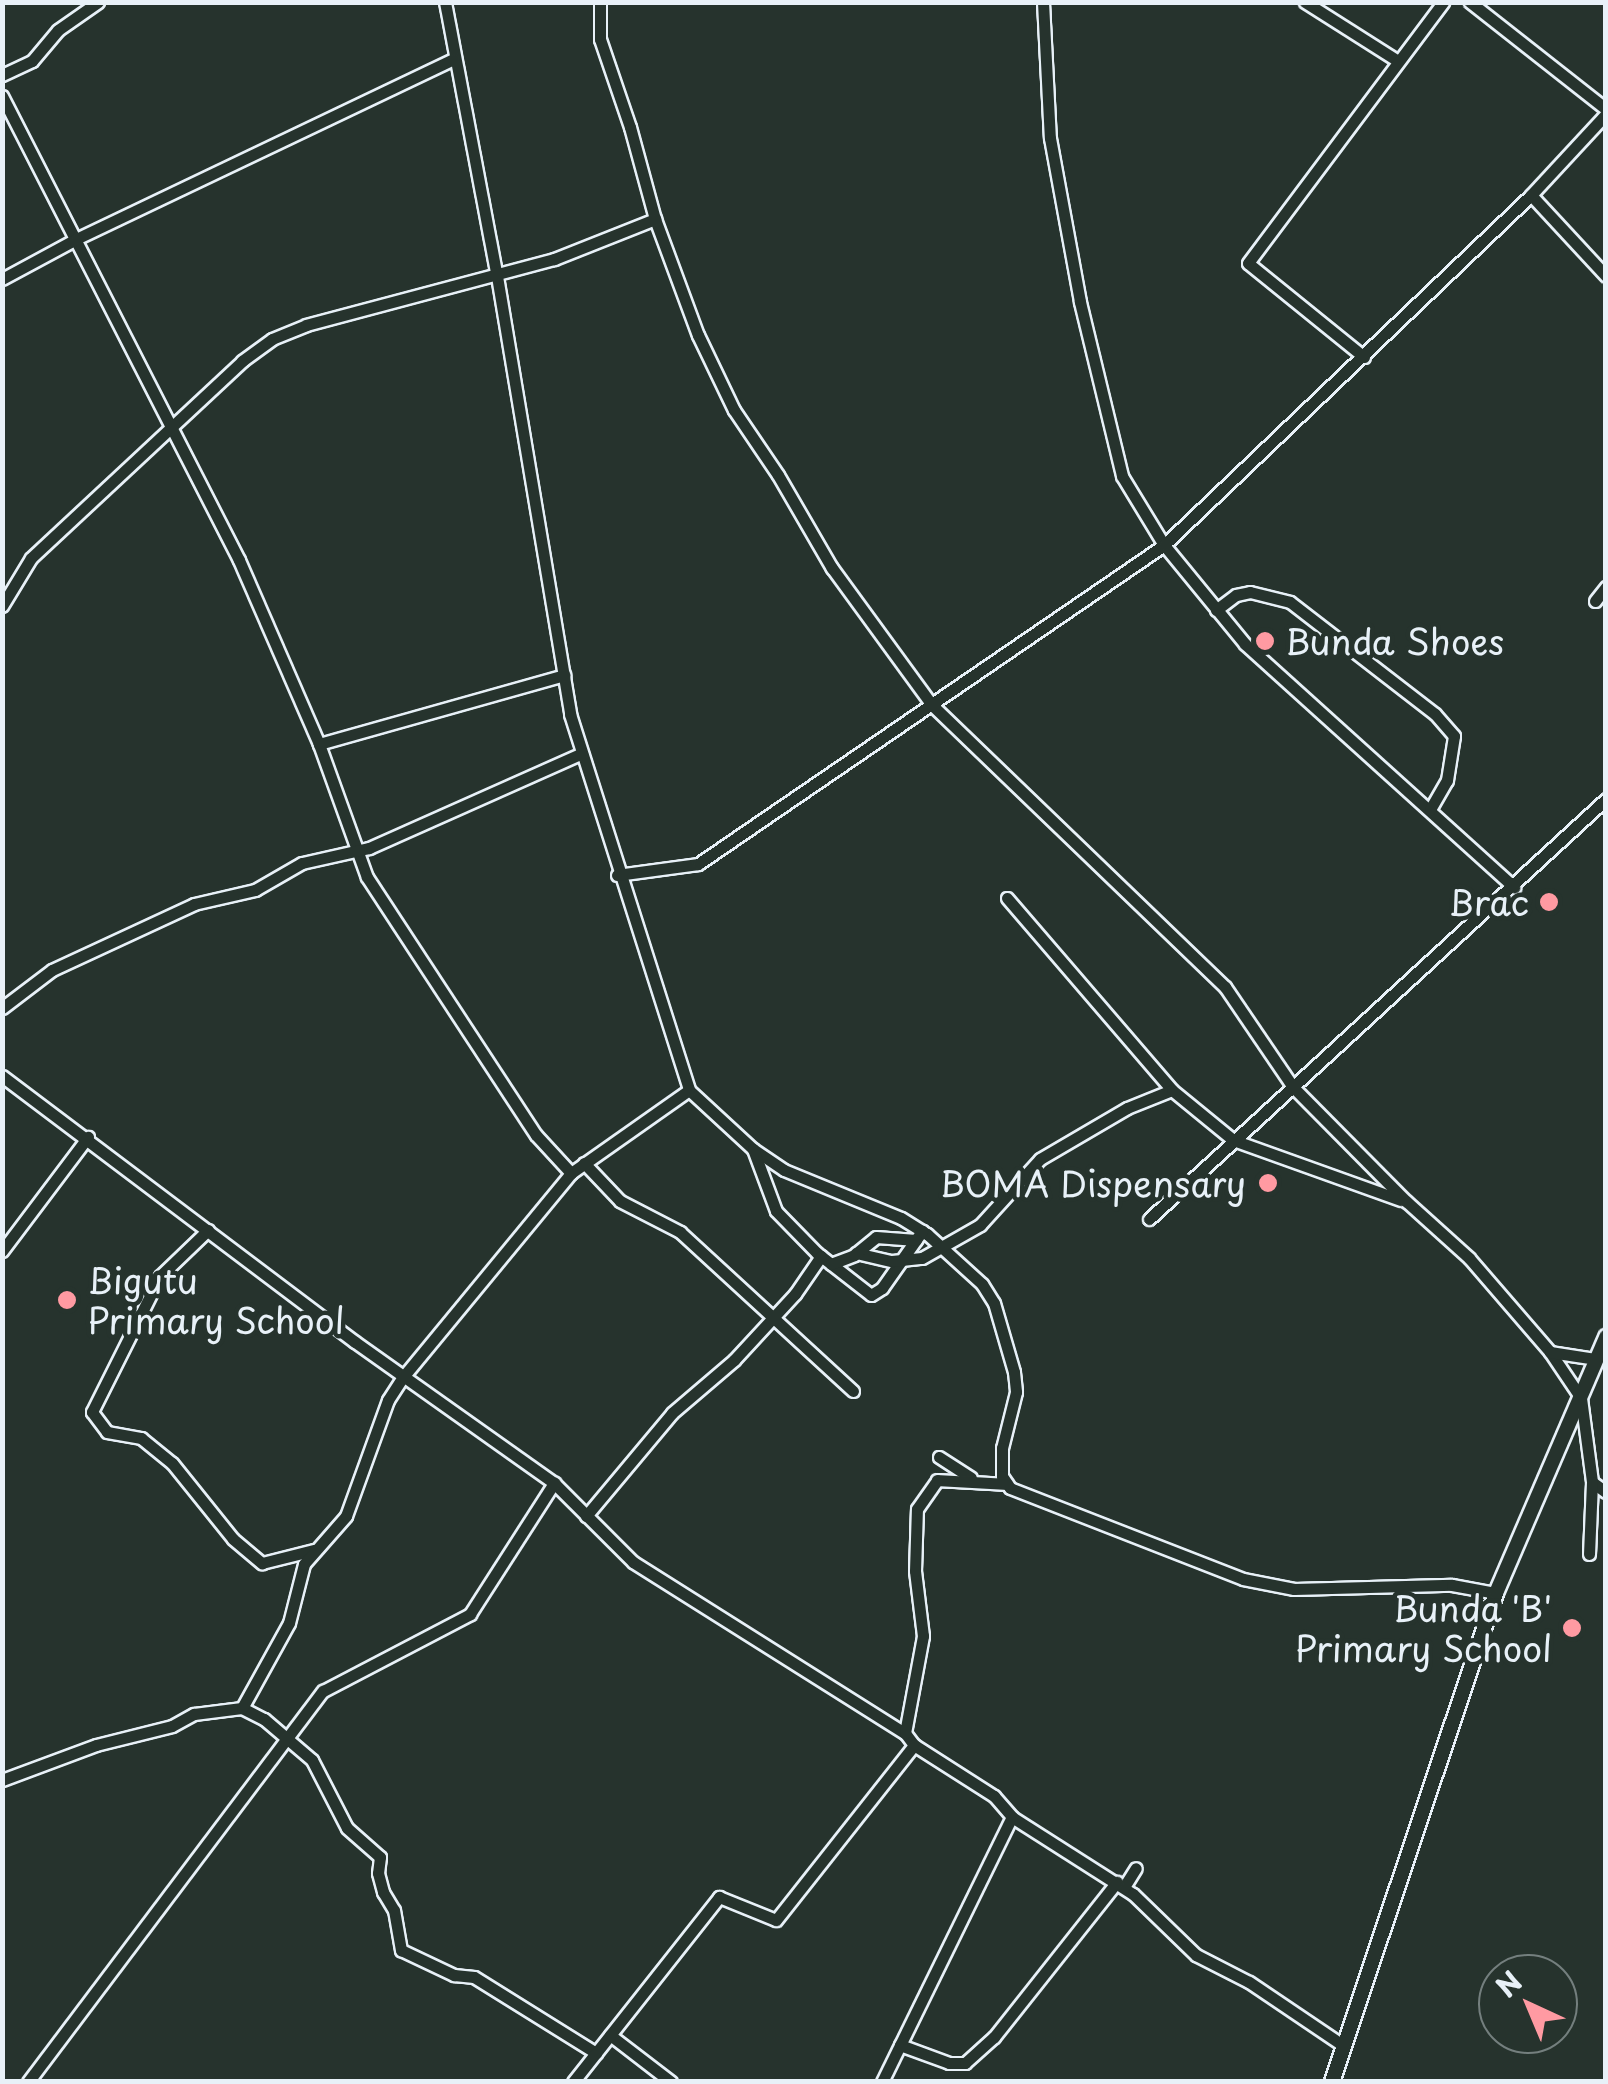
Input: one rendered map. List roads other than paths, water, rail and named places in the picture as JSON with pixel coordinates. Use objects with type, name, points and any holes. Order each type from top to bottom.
[{"type":"main road","points":[[1332,2082],[1496,1593],[1606,1337]]},
{"type":"street","points":[[2,75],[32,61],[58,30],[98,2]]},
{"type":"street","points":[[445,2],[497,276],[564,674],[582,753],[618,875],[688,1090],[753,1149],[784,1170],[856,1197],[940,1246],[982,1284],[1004,1331],[1016,1392],[1002,1448],[1002,1476],[1022,1495],[1103,1521],[1243,1579],[1294,1588],[1452,1584],[1496,1593]]},
{"type":"street","points":[[600,2],[600,40],[655,219],[698,335],[734,410],[778,474],[832,568],[932,705],[1225,986],[1294,1087],[1406,1201],[1469,1258],[1550,1352],[1581,1398],[1592,1482],[1590,1554]]},
{"type":"street","points":[[1043,2],[1050,138],[1080,302],[1122,476],[1164,546],[1245,644],[1514,887]]},
{"type":"street","points":[[1305,2],[1398,61]]},
{"type":"street","points":[[1364,357],[1248,263],[1443,2]]},
{"type":"street","points":[[618,875],[698,864],[1164,546],[1531,195],[1606,112],[1470,2]]},
{"type":"street","points":[[2,279],[76,239],[453,59]]},
{"type":"street","points":[[2,96],[253,592],[319,744],[366,877],[536,1135],[572,1172]]},
{"type":"street","points":[[1531,195],[1606,276]]},
{"type":"street","points":[[2,606],[31,558],[272,339],[354,312],[554,260],[655,219]]},
{"type":"street","points":[[1596,601],[1606,587]]},
{"type":"street","points":[[1216,610],[1236,595],[1250,592],[1290,602],[1435,714],[1454,736],[1447,780],[1430,810]]},
{"type":"street","points":[[319,744],[564,674]]},
{"type":"street","points":[[2,1008],[52,970],[194,904],[255,890],[302,863],[356,851],[582,753]]},
{"type":"street","points":[[1149,1219],[1606,799]]},
{"type":"street","points":[[1007,898],[1172,1090],[1232,1140],[1406,1201]]},
{"type":"street","points":[[2,1076],[403,1377],[554,1483],[633,1562],[905,1733],[914,1745],[994,1796],[1012,1817],[1120,1884],[1196,1955],[1249,1982],[1344,2046]]},
{"type":"street","points":[[242,1708],[289,1623],[304,1564],[346,1516],[388,1400],[403,1377],[572,1172],[688,1090]]},
{"type":"street","points":[[586,1516],[672,1413],[734,1360],[826,1260],[856,1253],[900,1260],[922,1258],[980,1225],[1040,1159],[1128,1108],[1172,1090]]},
{"type":"street","points":[[2,1251],[88,1137]]},
{"type":"street","points":[[753,1149],[776,1211],[826,1260],[871,1295],[882,1288],[919,1235]]},
{"type":"street","points":[[584,1163],[620,1201],[680,1232],[853,1391]]},
{"type":"street","points":[[208,1230],[160,1276],[92,1412],[107,1432],[141,1438],[172,1464],[234,1539],[262,1563],[314,1550]]},
{"type":"street","points":[[856,1253],[876,1236],[919,1235]]},
{"type":"street","points":[[1550,1352],[1596,1359]]},
{"type":"street","points":[[939,1456],[971,1478]]},
{"type":"street","points":[[905,1733],[923,1636],[915,1571],[917,1509],[937,1480],[971,1478],[1007,1484]]},
{"type":"street","points":[[1592,1482],[1606,1492]]},
{"type":"street","points":[[28,2082],[323,1691],[470,1614],[554,1483]]},
{"type":"street","points":[[2,1780],[96,1744],[172,1726],[194,1714],[242,1708],[288,1738],[312,1760],[347,1828],[380,1857],[382,1892],[394,1910],[401,1950],[454,1975],[474,1977],[596,2053]]},
{"type":"street","points":[[573,2082],[719,1897],[776,1920],[914,1745]]},
{"type":"street","points":[[882,2082],[1012,1817]]},
{"type":"street","points":[[900,2045],[949,2062],[966,2063],[994,2036],[1136,1868]]},
{"type":"street","points":[[610,2035],[671,2082]]},
{"type":"place","name":"Bunda Shoes","points":[[1265,641]]},
{"type":"place","name":"Brac","points":[[1549,902]]},
{"type":"place","name":"BOMA Dispensary","points":[[1268,1183]]},
{"type":"place","name":"Bigutu Primary School","points":[[67,1300]]},
{"type":"place","name":"Bunda 'B' Primary School","points":[[1572,1628]]}]
